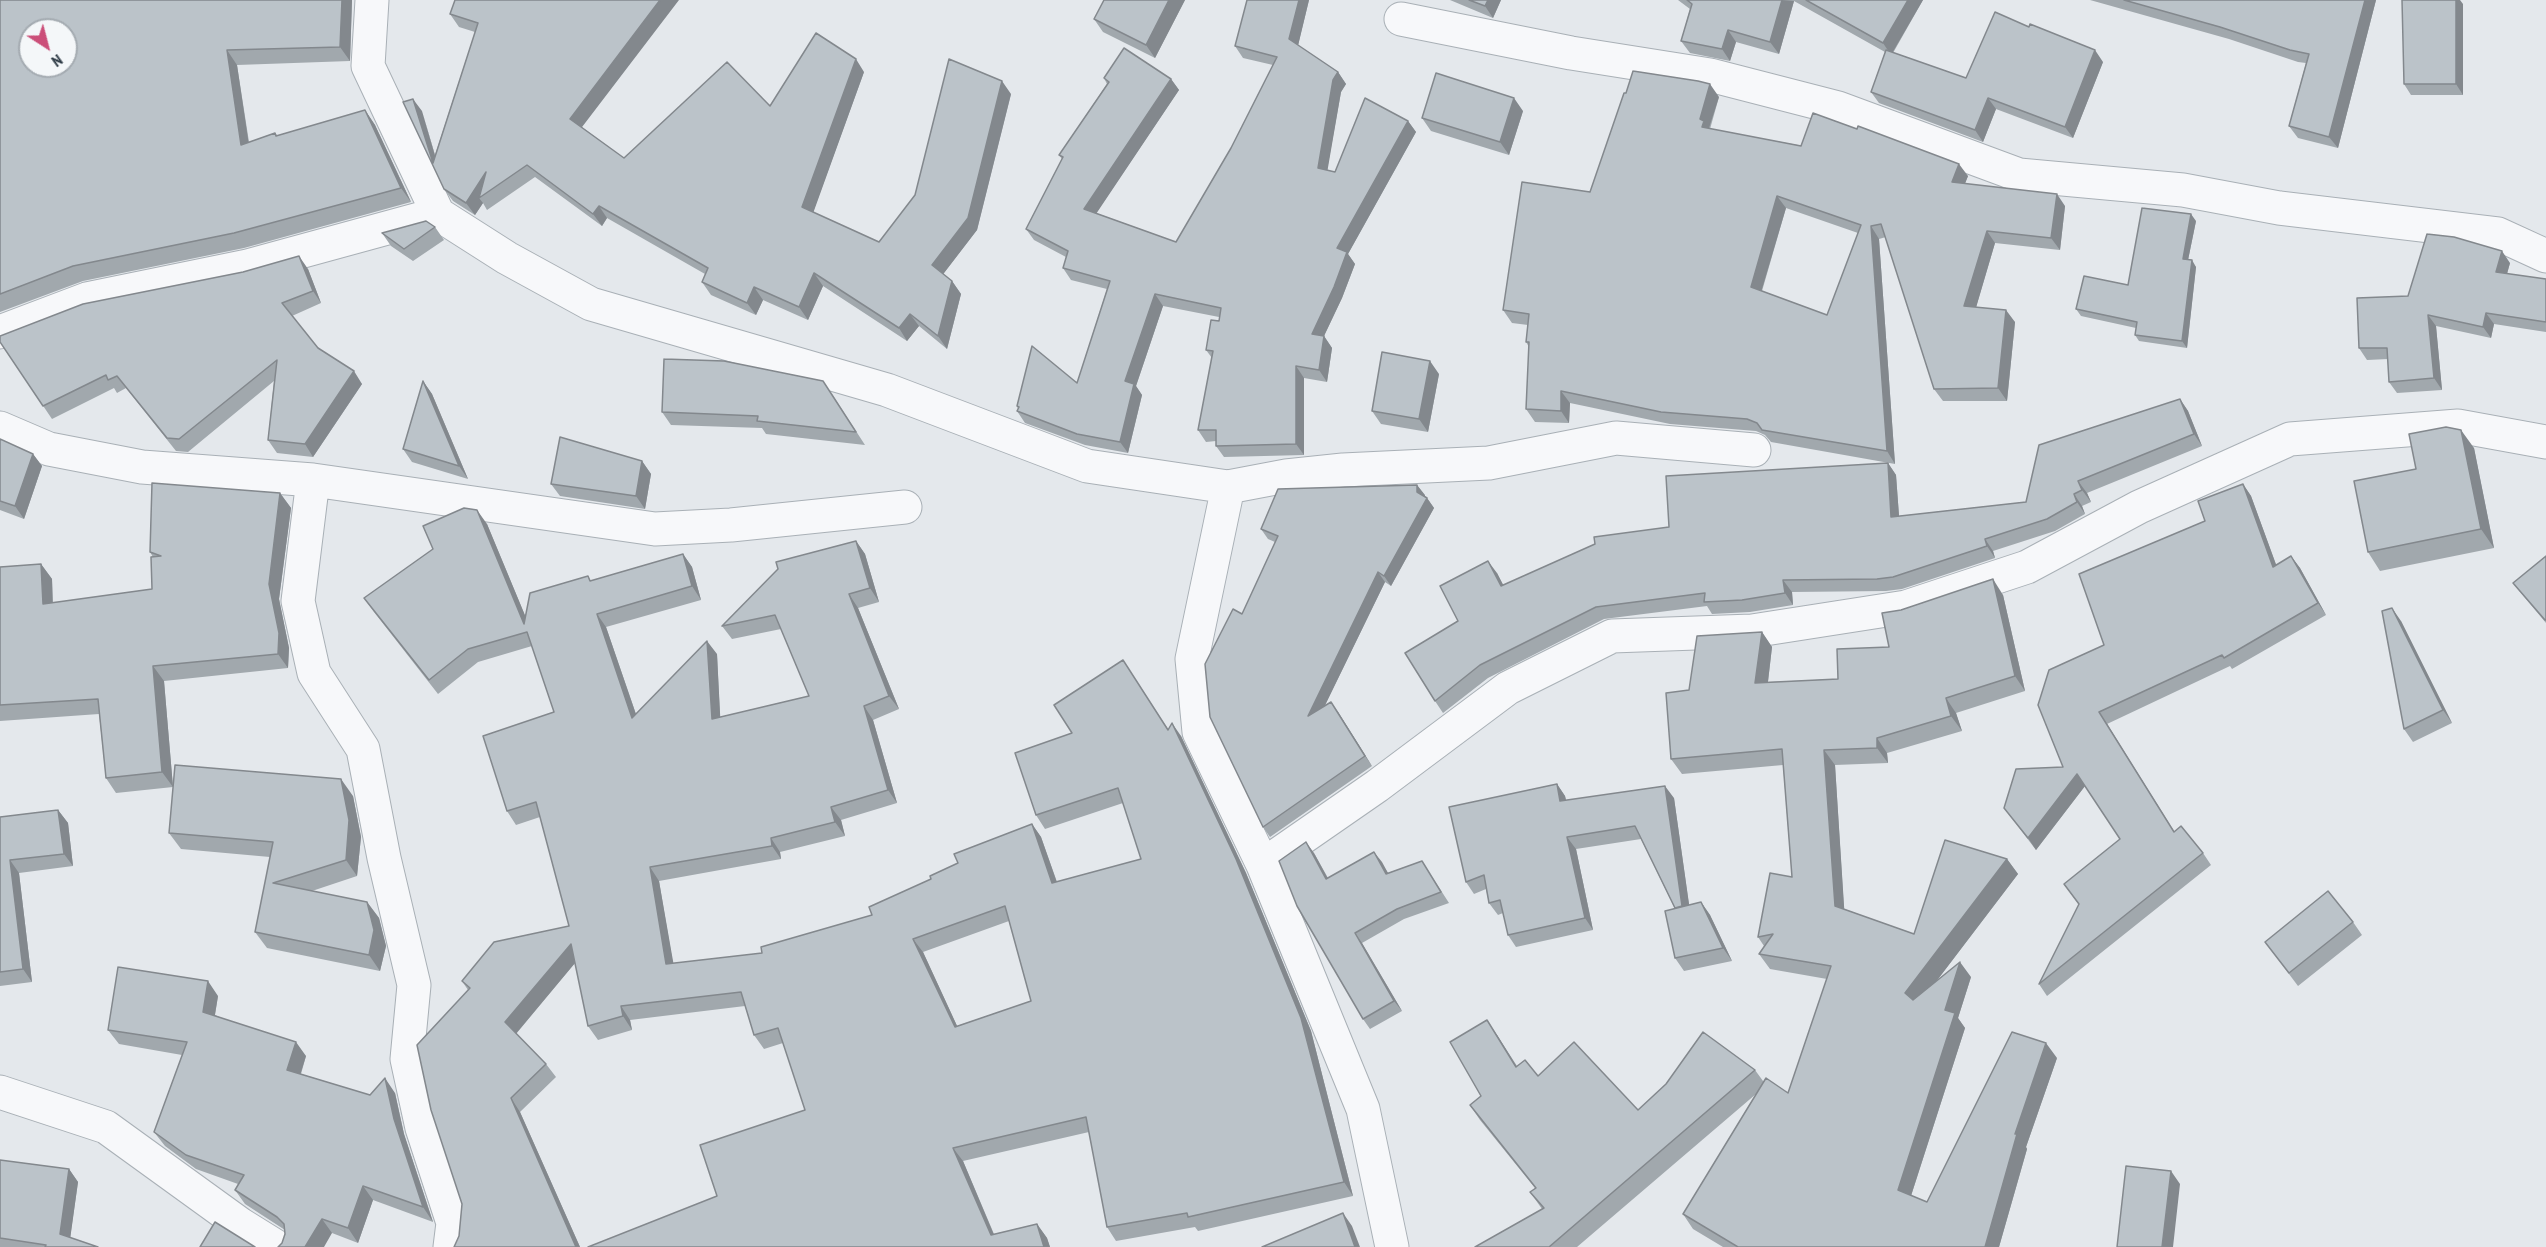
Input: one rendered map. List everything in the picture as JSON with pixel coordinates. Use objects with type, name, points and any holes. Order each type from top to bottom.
[{"type":"street","points":[[372,0],[368,66],[438,214],[507,258],[591,304],[887,390],[1087,466],[1228,487],[1343,470],[1489,463],[1616,438],[1754,450]]},
{"type":"street","points":[[1401,19],[1571,53],[1731,81],[1838,108],[2019,175],[2182,190],[2278,208],[2498,234],[2546,256]]},
{"type":"street","points":[[0,332],[87,298],[248,266],[438,214]]},
{"type":"street","points":[[1263,865],[1377,786],[1508,688],[1612,636],[1752,631],[1906,607],[2027,567],[2139,507],[2290,439],[2458,426],[2546,442]]},
{"type":"street","points":[[0,428],[49,449],[142,467],[313,480],[655,529],[731,525],[905,507]]},
{"type":"street","points":[[313,480],[298,601],[314,673],[363,749],[384,858],[414,985],[407,1059],[422,1128],[453,1223],[450,1247]]},
{"type":"street","points":[[1228,487],[1192,659],[1199,732],[1263,865],[1363,1109],[1392,1247]]},
{"type":"street","points":[[0,1092],[106,1127],[240,1224],[277,1247]]},
{"type":"building","points":[[0,0],[342,0],[340,47],[227,50],[241,145],[275,133],[276,136],[365,110],[401,188],[234,233],[73,266],[0,294]]},
{"type":"building","points":[[455,0],[660,0],[570,119],[624,158],[727,62],[770,106],[816,33],[856,59],[802,207],[879,242],[915,195],[949,59],[1002,81],[968,218],[932,265],[952,281],[938,336],[910,314],[899,328],[814,273],[799,307],[754,287],[747,303],[702,282],[708,268],[599,206],[593,214],[527,165],[479,198],[486,172],[466,203],[444,189],[403,102],[413,99],[433,163],[478,23],[450,14]]},
{"type":"building","points":[[1104,0],[1169,0],[1146,45],[1094,19]]},
{"type":"building","points":[[1247,0],[1299,0],[1289,39],[1338,72],[1333,80],[1318,168],[1335,172],[1365,98],[1408,121],[1337,248],[1347,252],[1312,334],[1324,336],[1319,370],[1296,366],[1296,444],[1216,446],[1216,430],[1198,430],[1213,351],[1206,350],[1211,320],[1219,321],[1221,308],[1155,294],[1125,381],[1134,384],[1120,442],[1077,434],[1017,411],[1032,346],[1077,383],[1110,281],[1063,268],[1068,251],[1026,229],[1063,157],[1059,155],[1109,82],[1104,78],[1124,48],[1171,79],[1084,209],[1176,242],[1231,148],[1277,57],[1235,46]]},
{"type":"building","points":[[1469,0],[1488,0],[1485,6]]},
{"type":"building","points":[[1687,0],[1782,0],[1770,42],[1728,30],[1722,49],[1681,41],[1692,4]]},
{"type":"building","points":[[1806,0],[1908,0],[1883,43]]},
{"type":"building","points":[[2124,0],[2365,0],[2329,137],[2289,126],[2309,54]]},
{"type":"building","points":[[2402,0],[2456,0],[2456,84],[2404,84]]},
{"type":"building","points":[[1995,12],[2029,27],[2030,24],[2095,50],[2065,127],[1988,98],[1975,130],[1871,92],[1886,50],[1966,78]]},
{"type":"building","points":[[1633,71],[1698,81],[1710,84],[1700,119],[1704,121],[1702,127],[1801,146],[1813,113],[1857,129],[1858,126],[1959,164],[1952,182],[2057,194],[2051,238],[1987,231],[1964,306],[2006,310],[1998,388],[1934,389],[1881,224],[1871,226],[1887,451],[1762,430],[1757,423],[1747,419],[1661,412],[1561,391],[1561,411],[1526,409],[1529,342],[1526,342],[1529,314],[1503,310],[1522,182],[1590,192],[1624,93],[1626,93]],"holes":[[[1777,196],[1861,225],[1827,315],[1751,287]]]},
{"type":"building","points":[[1436,73],[1514,98],[1500,142],[1422,118]]},
{"type":"building","points":[[2142,208],[2191,214],[2183,259],[2192,260],[2182,341],[2135,335],[2137,322],[2076,309],[2084,276],[2128,285]]},
{"type":"building","points":[[426,221],[435,227],[404,249],[382,233]]},
{"type":"building","points":[[2427,234],[2454,237],[2502,251],[2496,272],[2546,279],[2546,322],[2486,313],[2483,327],[2428,315],[2434,378],[2389,382],[2387,348],[2359,348],[2357,298],[2408,296]]},
{"type":"building","points":[[299,256],[313,291],[282,303],[318,348],[354,371],[305,444],[268,440],[277,360],[179,439],[167,438],[117,376],[108,380],[106,375],[43,406],[0,342],[0,336],[83,304],[243,272]]},
{"type":"building","points":[[1382,352],[1430,361],[1419,419],[1372,411]]},
{"type":"building","points":[[664,359],[724,361],[823,381],[856,432],[757,421],[758,416],[662,412]]},
{"type":"building","points":[[423,381],[459,466],[403,449]]},
{"type":"building","points":[[2180,399],[2194,434],[2078,481],[2082,490],[2074,494],[2077,502],[2047,519],[1985,539],[1987,546],[1893,577],[1783,580],[1785,593],[1742,600],[1704,602],[1705,593],[1596,607],[1480,665],[1435,701],[1405,653],[1458,621],[1440,586],[1488,561],[1501,586],[1595,544],[1594,537],[1669,527],[1666,476],[1888,463],[1891,517],[2026,502],[2039,445]]},
{"type":"building","points":[[2446,427],[2461,430],[2481,529],[2368,552],[2354,481],[2416,469],[2409,434]]},
{"type":"building","points":[[560,437],[642,461],[636,496],[551,484]]},
{"type":"building","points":[[0,439],[33,454],[15,506],[0,501]]},
{"type":"building","points":[[152,483],[280,493],[269,584],[279,633],[278,654],[153,666],[162,772],[106,778],[98,699],[0,705],[0,567],[41,564],[43,604],[152,589],[151,557],[161,556],[150,552]]},
{"type":"building","points":[[2243,484],[2273,567],[2291,556],[2318,603],[2224,658],[2222,655],[2099,712],[2174,832],[2181,826],[2203,853],[2039,984],[2079,904],[2064,884],[2120,839],[2077,774],[2028,838],[2004,808],[2016,769],[2063,767],[2038,705],[2049,670],[2104,645],[2079,574],[2205,521],[2198,501]]},
{"type":"building","points":[[1417,485],[1417,492],[1427,498],[1384,576],[1378,572],[1308,716],[1331,702],[1365,756],[1263,827],[1210,717],[1205,664],[1233,609],[1242,614],[1278,536],[1261,529],[1278,489]]},
{"type":"building","points":[[464,508],[477,510],[524,624],[530,593],[588,576],[590,581],[683,554],[692,586],[597,614],[632,718],[707,641],[712,719],[809,696],[775,615],[722,626],[778,569],[776,562],[856,541],[870,588],[849,594],[889,696],[864,706],[888,790],[831,807],[835,822],[771,838],[772,846],[650,867],[666,964],[762,953],[761,947],[872,915],[869,907],[931,879],[930,876],[958,863],[954,854],[1032,824],[1052,883],[1141,859],[1118,788],[1036,815],[1015,753],[1072,733],[1054,705],[1123,660],[1168,730],[1172,723],[1236,859],[1301,1018],[1344,1182],[1188,1217],[1187,1213],[1107,1227],[1086,1117],[953,1148],[991,1235],[1037,1224],[1044,1247],[588,1247],[717,1196],[700,1145],[805,1110],[778,1028],[754,1035],[741,992],[621,1006],[623,1016],[588,1026],[571,944],[505,1022],[546,1064],[511,1098],[576,1247],[454,1247],[459,1236],[462,1204],[431,1110],[417,1045],[470,988],[462,981],[494,942],[569,926],[536,802],[507,811],[483,736],[554,712],[527,632],[468,649],[429,680],[364,598],[433,549],[423,526]],"holes":[[[1005,906],[1031,1001],[955,1027],[913,939]]]},
{"type":"building","points":[[2546,556],[2546,620],[2545,620],[2513,583]]},
{"type":"building","points":[[1993,579],[2015,676],[1946,698],[1951,716],[1877,738],[1877,748],[1824,750],[1835,906],[1914,934],[1945,840],[2007,859],[1905,993],[1913,1000],[1960,962],[1945,1010],[1955,1013],[1898,1190],[1927,1202],[2012,1032],[2046,1043],[2015,1134],[2017,1134],[1985,1247],[1738,1247],[1683,1214],[1766,1078],[1788,1093],[1831,966],[1759,954],[1773,934],[1758,937],[1770,873],[1792,877],[1782,749],[1671,759],[1666,693],[1689,690],[1697,636],[1762,632],[1755,683],[1838,679],[1837,649],[1889,647],[1882,613],[1901,610]]},
{"type":"building","points":[[2392,608],[2443,710],[2404,729],[2382,611]]},
{"type":"building","points":[[175,765],[341,779],[349,820],[346,860],[273,883],[367,902],[374,930],[369,955],[255,932],[273,842],[169,833]]},
{"type":"building","points":[[1557,784],[1560,801],[1665,786],[1682,906],[1675,908],[1635,826],[1567,837],[1585,918],[1508,935],[1500,900],[1489,903],[1484,875],[1466,882],[1449,807]]},
{"type":"building","points":[[58,810],[64,854],[10,860],[23,969],[0,972],[0,817]]},
{"type":"building","points":[[1306,842],[1326,879],[1374,852],[1386,874],[1422,861],[1441,892],[1397,909],[1355,933],[1394,1001],[1363,1019],[1297,906],[1279,861]]},
{"type":"building","points":[[2328,891],[2353,922],[2289,973],[2265,942]]},
{"type":"building","points":[[1701,902],[1723,948],[1675,958],[1665,911]]},
{"type":"building","points":[[118,967],[208,981],[203,1012],[296,1042],[287,1070],[370,1095],[385,1078],[394,1119],[423,1207],[363,1186],[348,1228],[322,1219],[305,1247],[278,1247],[285,1234],[284,1224],[235,1190],[244,1175],[186,1155],[154,1132],[187,1042],[108,1030]]},
{"type":"building","points":[[1487,1020],[1516,1067],[1525,1060],[1538,1076],[1574,1042],[1638,1110],[1666,1084],[1703,1032],[1755,1070],[1549,1247],[1475,1247],[1544,1208],[1530,1192],[1536,1188],[1470,1105],[1481,1096],[1450,1042]]},
{"type":"building","points":[[0,1160],[69,1169],[60,1234],[98,1247],[45,1247],[46,1245],[0,1238]]},
{"type":"building","points":[[2126,1166],[2171,1171],[2162,1247],[2117,1247]]},
{"type":"building","points":[[1343,1213],[1355,1247],[1262,1247]]},
{"type":"building","points":[[215,1222],[255,1247],[200,1247]]}]
